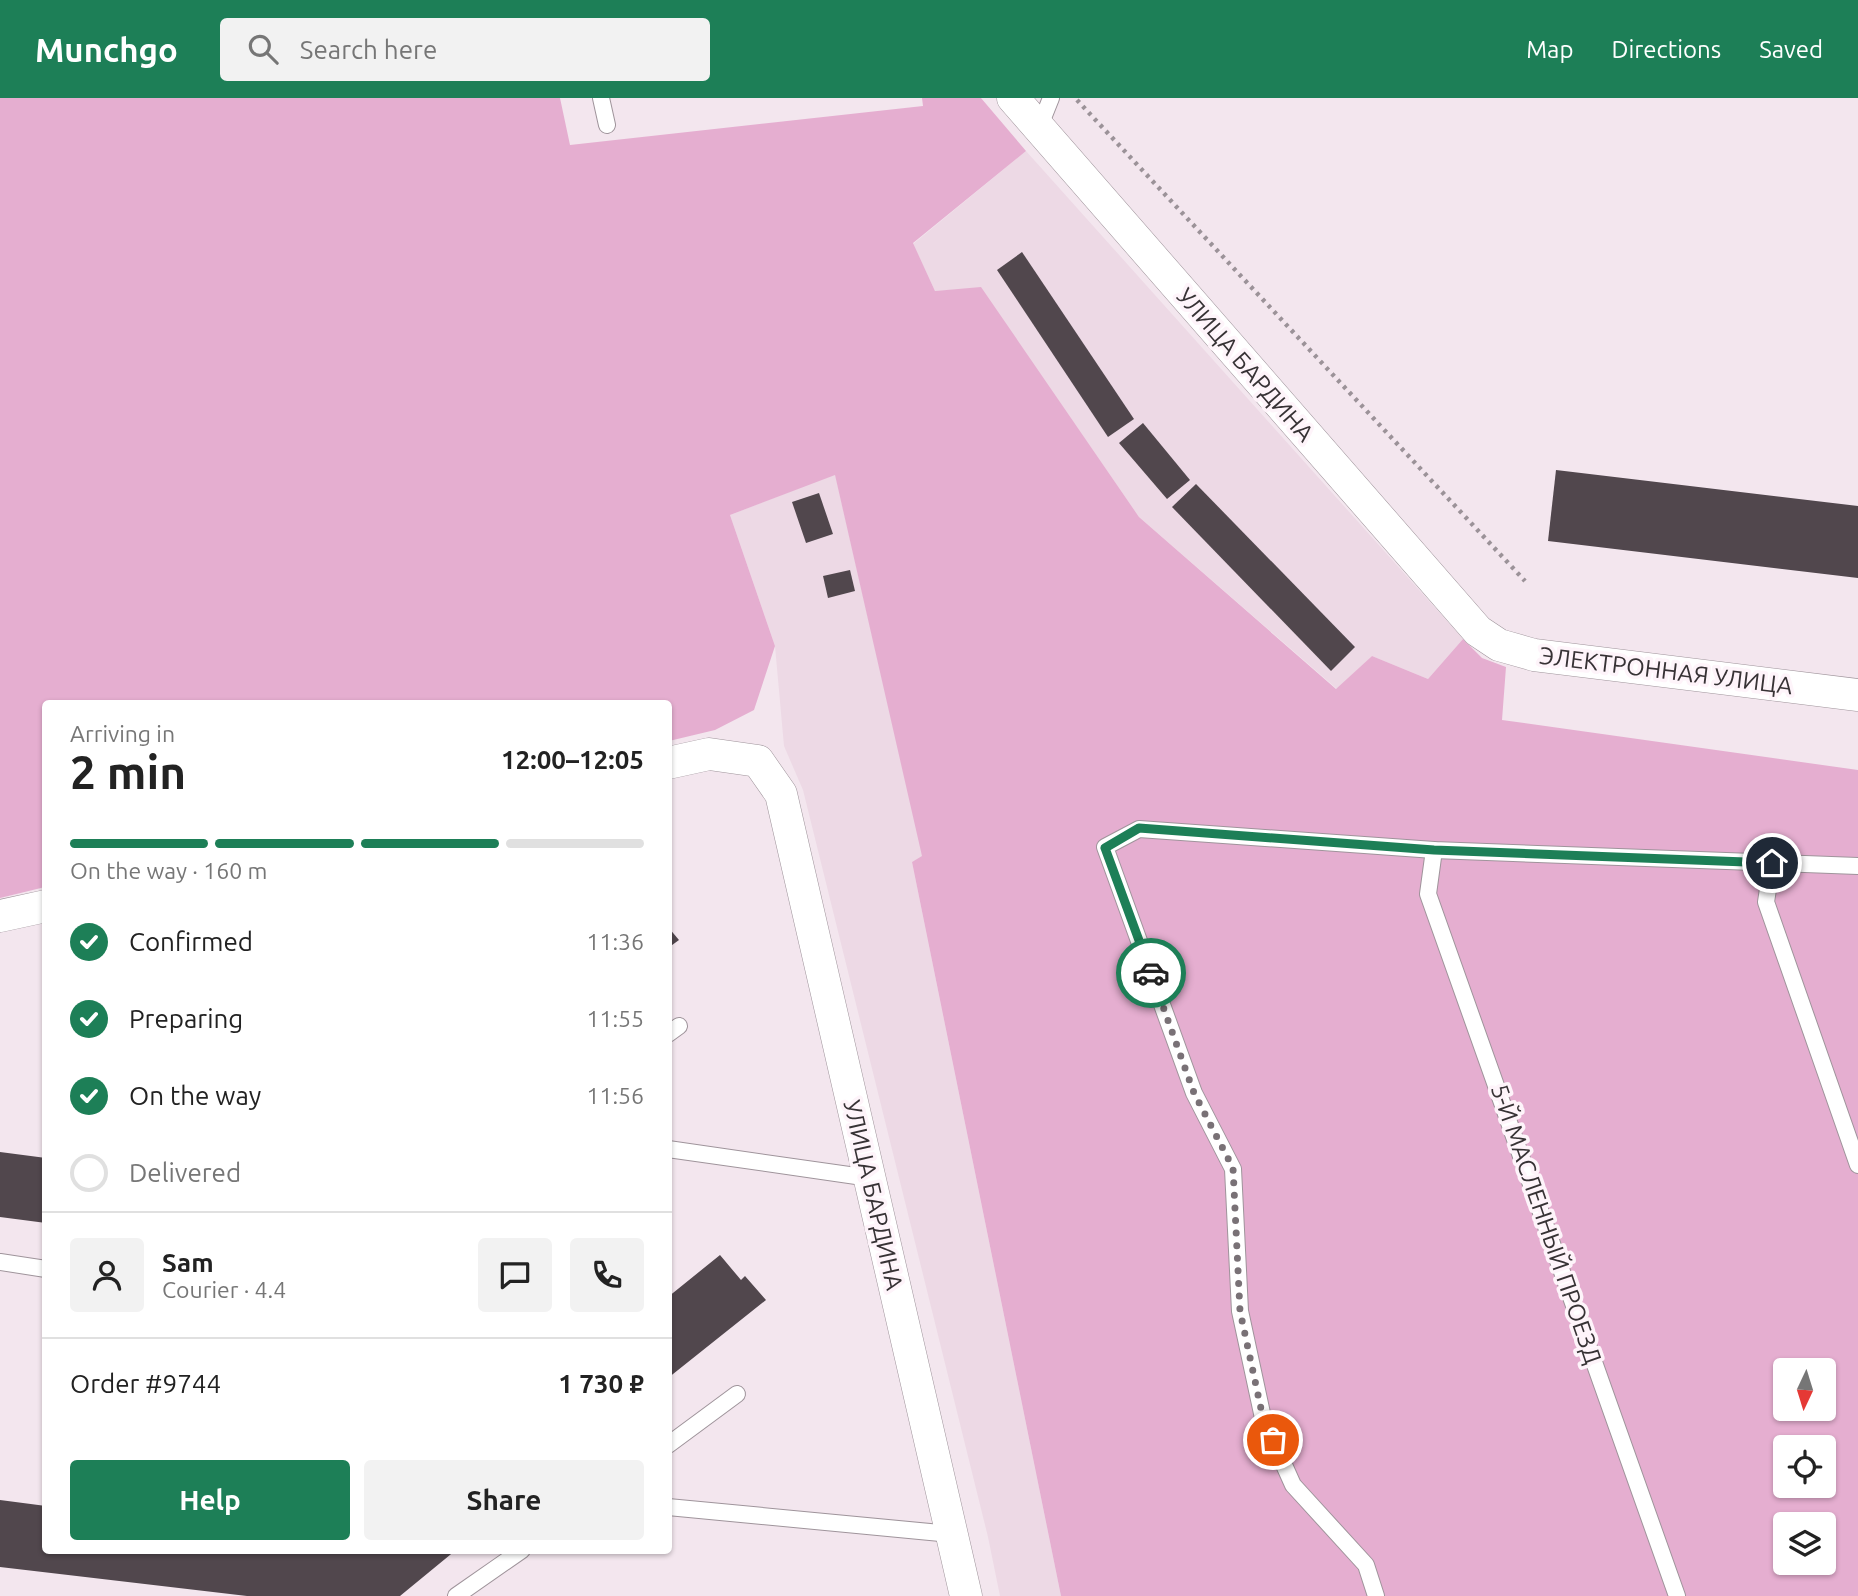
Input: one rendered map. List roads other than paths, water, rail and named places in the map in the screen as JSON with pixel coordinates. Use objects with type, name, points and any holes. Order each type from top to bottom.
[{"type":"street","name":"УЛИЦА БАРДИНА","points":[[1013,98],[1478,631]]},
{"type":"street","name":"ЭЛЕКТРОННАЯ УЛИЦА","points":[[1478,631],[1499,645],[1534,655],[1858,695]]},
{"type":"street","name":"УЛИЦА БАРДИНА","points":[[672,762],[709,754],[758,761],[781,794],[966,1596]]},
{"type":"street","points":[[0,916],[42,907]]},
{"type":"lane","points":[[601,98],[607,125]]},
{"type":"lane","points":[[1039,128],[1051,98]]},
{"type":"lane","points":[[1376,1596],[1366,1565],[1293,1485],[1263,1418],[1240,1311],[1233,1168],[1194,1093],[1105,848],[1139,828],[1434,850],[1858,866]]},
{"type":"lane","name":"5-Й МАСЛЕННЫЙ ПРОЕЗД","points":[[1434,850],[1428,894],[1677,1596]]},
{"type":"lane","points":[[1772,863],[1766,902],[1858,1165]]},
{"type":"lane","points":[[672,1150],[870,1178]]},
{"type":"lane","points":[[0,1262],[42,1268]]},
{"type":"lane","points":[[672,1442],[737,1394]]},
{"type":"lane","points":[[672,1507],[951,1534]]},
{"type":"lane","points":[[456,1596],[516,1554]]}]
